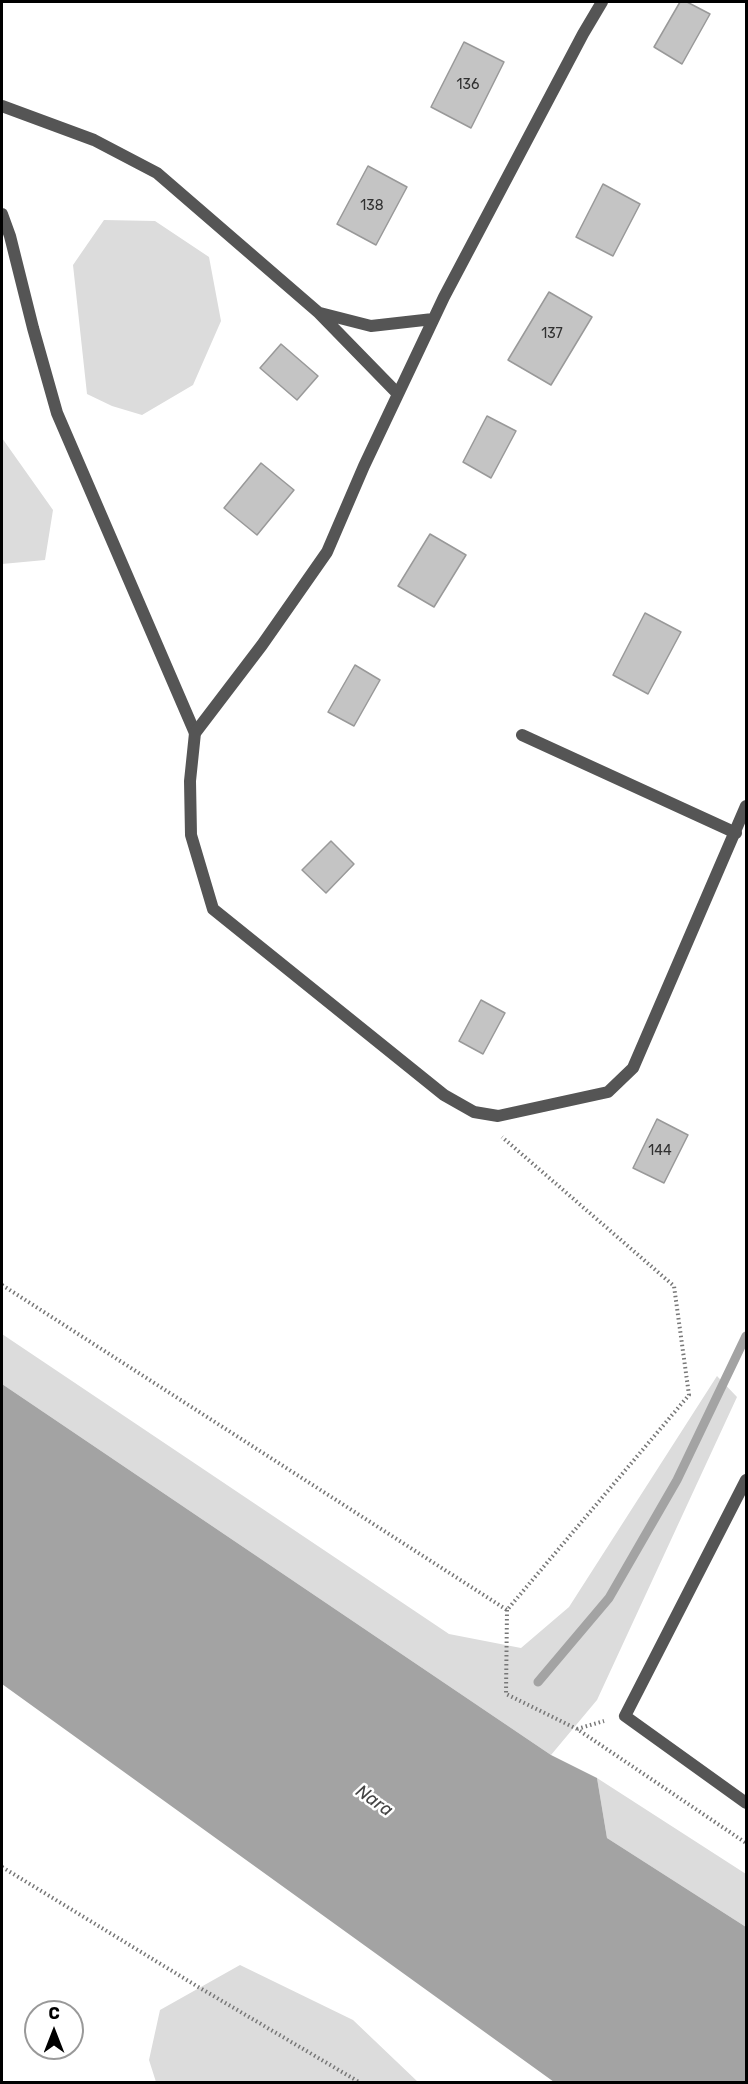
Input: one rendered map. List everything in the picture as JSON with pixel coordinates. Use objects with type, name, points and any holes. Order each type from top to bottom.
[{"type":"street","points":[[195,733],[262,645],[327,552],[433,319],[602,2]]},
{"type":"street","points":[[2,106],[94,140],[157,173],[319,313],[398,394]]},
{"type":"street","points":[[2,214],[10,236],[57,413],[195,733],[190,781],[191,835],[213,909],[444,1095],[474,1112],[498,1116],[608,1092],[633,1068],[747,806]]},
{"type":"street","points":[[319,313],[371,326],[433,319]]},
{"type":"street","points":[[522,735],[736,833]]},
{"type":"street","points":[[747,1480],[625,1716],[747,1803]]},
{"type":"path","points":[[474,1112],[674,1286],[689,1395],[507,1610],[506,1694],[577,1729],[747,1842]]},
{"type":"path","points":[[2,1285],[507,1610]]},
{"type":"path","points":[[577,1729],[625,1716]]},
{"type":"path","points":[[2,1866],[184,1979],[359,2082]]},
{"type":"shaded area","points":[[104,220],[155,221],[209,257],[221,321],[193,385],[142,415],[112,406],[87,394],[73,265]]},
{"type":"shaded area","points":[[2,438],[53,510],[45,560],[2,564]]},
{"type":"shaded area","points":[[2,1334],[449,1634],[521,1648],[569,1607],[717,1376],[737,1397],[597,1700],[551,1755],[2,1384]]},
{"type":"shaded area","points":[[597,1778],[746,1874],[746,1927],[607,1838]]},
{"type":"shaded area","points":[[240,1965],[353,2020],[418,2082],[156,2082],[149,2060],[160,2010]]},
{"type":"water","name":"Nara","points":[[2,1384],[551,1755],[597,1778],[607,1838],[746,1927],[746,2082],[554,2082],[2,1684]]},
{"type":"building","points":[[680,2],[687,2],[710,14],[682,64],[654,47]]},
{"type":"building","points":[[464,42],[504,62],[471,128],[431,107]]},
{"type":"building","points":[[368,166],[407,187],[376,245],[337,224]]},
{"type":"building","points":[[603,184],[640,204],[613,256],[576,237]]},
{"type":"building","points":[[549,292],[592,317],[551,385],[508,360]]},
{"type":"building","points":[[281,344],[318,376],[297,400],[260,368]]},
{"type":"building","points":[[487,416],[516,431],[491,478],[463,462]]},
{"type":"building","points":[[261,463],[294,490],[257,535],[224,508]]},
{"type":"building","points":[[430,534],[466,555],[434,607],[398,586]]},
{"type":"building","points":[[645,613],[681,632],[648,694],[613,675]]},
{"type":"building","points":[[355,665],[380,680],[354,726],[328,712]]},
{"type":"building","points":[[331,841],[354,864],[326,893],[302,870]]},
{"type":"building","points":[[481,1000],[505,1013],[483,1054],[459,1041]]},
{"type":"building","points":[[657,1119],[688,1135],[664,1183],[633,1168]]},
{"type":"waterway","points":[[538,1682],[609,1598],[677,1480],[746,1336]]}]
